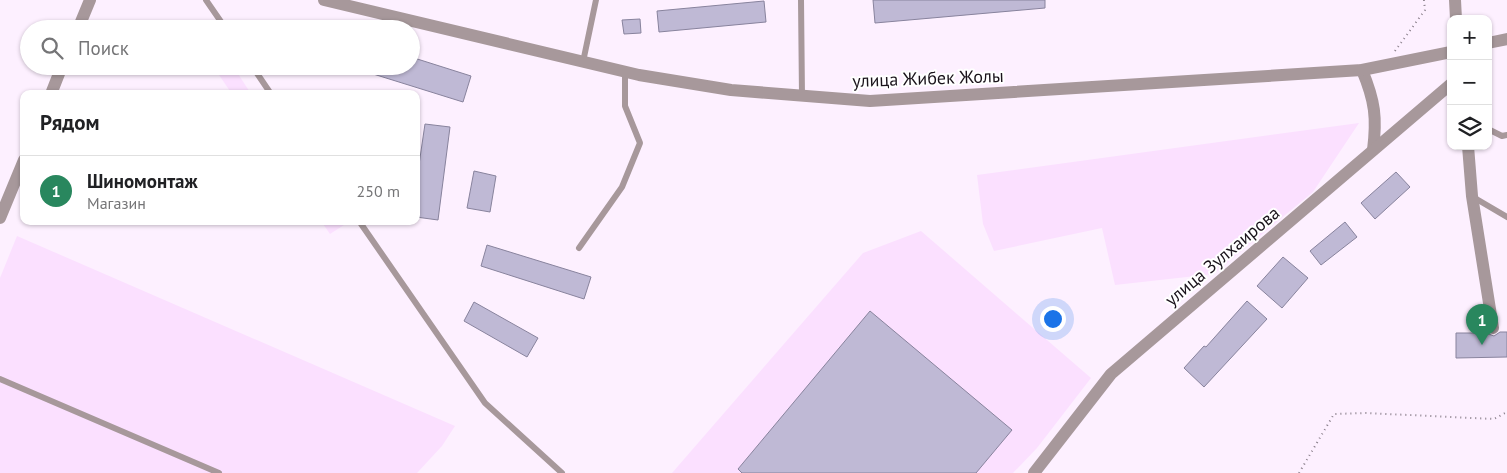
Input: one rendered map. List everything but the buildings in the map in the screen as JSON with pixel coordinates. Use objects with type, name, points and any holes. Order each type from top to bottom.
[{"type":"street","points":[[82,20],[90,0]]},
{"type":"street","points":[[1454,0],[1456,15]]},
{"type":"street","name":"улица Жибек Жолы","points":[[331,1],[409,20]]},
{"type":"street","name":"улица Жибек Жолы","points":[[420,23],[625,72],[731,90],[870,101],[1362,70],[1447,53]]},
{"type":"street","points":[[1492,43],[1507,39]]},
{"type":"street","points":[[1362,70],[1371,93],[1375,117],[1373,150]]},
{"type":"street","points":[[53,90],[58,75]]},
{"type":"street","name":"улица Зулхаирова","points":[[1034,473],[1111,374],[1447,87]]},
{"type":"street","points":[[1468,150],[1472,196],[1493,328]]},
{"type":"street","points":[[0,218],[20,169]]},
{"type":"street","points":[[0,191],[13,186]]},
{"type":"lane","points":[[206,0],[220,20]]},
{"type":"lane","points":[[583,62],[596,0]]},
{"type":"lane","points":[[802,0],[802,96]]},
{"type":"lane","points":[[579,248],[622,187],[640,143],[625,106],[625,72]]},
{"type":"lane","points":[[258,75],[268,90]]},
{"type":"lane","points":[[1492,131],[1502,136],[1507,135]]},
{"type":"lane","points":[[1472,196],[1507,217]]},
{"type":"lane","points":[[362,225],[485,403],[562,473]]},
{"type":"lane","points":[[0,379],[219,473]]},
{"type":"path","points":[[1395,51],[1425,10],[1424,0]]},
{"type":"path","points":[[1299,473],[1334,414],[1366,413],[1494,419],[1507,412]]},
{"type":"shaded area","points":[[219,75],[239,75],[248,90],[229,90]]},
{"type":"shaded area","points":[[1359,123],[1313,192],[1214,274],[1115,285],[1102,228],[994,251],[983,224],[977,175]]},
{"type":"shaded area","points":[[324,225],[344,225],[330,234]]},
{"type":"shaded area","points":[[921,231],[1091,378],[1037,448],[1013,473],[672,473],[863,253]]},
{"type":"shaded area","points":[[17,236],[455,426],[442,446],[417,473],[0,473],[0,278]]},
{"type":"place","name":"Шиномонтаж","points":[[1482,345]]}]
